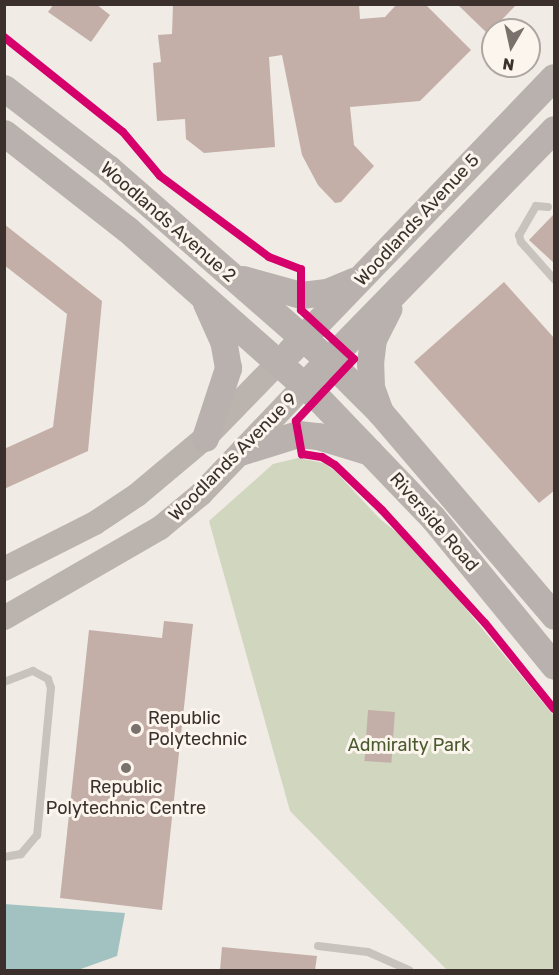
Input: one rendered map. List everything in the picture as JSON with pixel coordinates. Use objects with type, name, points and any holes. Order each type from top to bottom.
[{"type":"main road","name":"Woodlands Avenue 5","points":[[279,362],[364,277],[555,76]]},
{"type":"main road","name":"Woodlands Avenue 2","points":[[4,88],[108,168],[328,360]]},
{"type":"main road","name":"Woodlands Avenue 5","points":[[304,386],[555,129]]},
{"type":"main road","name":"Woodlands Avenue 2","points":[[4,133],[203,295],[304,386]]},
{"type":"main road","points":[[231,275],[301,295],[327,292],[364,277]]},
{"type":"main road","points":[[380,412],[371,387],[373,339],[398,288]]},
{"type":"main road","points":[[203,295],[223,341],[228,368],[205,438]]},
{"type":"main road","name":"Riverside Road","points":[[328,360],[380,412],[539,611],[555,666]]},
{"type":"main road","name":"Woodlands Avenue 9","points":[[4,569],[95,523],[137,495],[205,438],[279,362]]},
{"type":"main road","name":"Riverside Road","points":[[304,386],[539,611]]},
{"type":"main road","name":"Woodlands Avenue 9","points":[[4,618],[160,528],[243,451],[304,386]]},
{"type":"main road","points":[[243,451],[298,434],[318,436],[374,453]]},
{"type":"lane","points":[[549,207],[536,206],[519,235],[555,279]]},
{"type":"lane","points":[[4,682],[33,671],[48,679],[51,688],[37,835],[21,854],[4,857]]},
{"type":"lane","points":[[318,946],[368,952],[409,970]]},
{"type":"green space","name":"Admiralty Park","points":[[298,458],[324,463],[335,471],[380,519],[416,548],[554,716],[554,970],[447,970],[290,811],[209,521],[273,464]]},
{"type":"water","points":[[4,904],[125,913],[117,956],[78,970],[5,970]]},
{"type":"building","points":[[54,4],[96,4],[110,15],[91,42],[48,12]]},
{"type":"building","points":[[359,4],[360,19],[385,17],[397,4],[425,4],[471,50],[420,101],[350,107],[354,145],[374,166],[341,202],[335,203],[318,185],[302,155],[282,55],[269,57],[275,147],[204,153],[186,139],[185,119],[157,121],[153,63],[161,62],[158,35],[172,34],[173,5]]},
{"type":"building","points":[[457,4],[517,4],[503,18],[481,18],[481,27]]},
{"type":"building","points":[[555,213],[555,264],[529,240]]},
{"type":"building","points":[[4,224],[102,301],[88,451],[4,489],[4,449],[53,427],[67,314],[4,265]]},
{"type":"building","points":[[504,282],[555,339],[555,490],[539,503],[414,362]]},
{"type":"building","name":"Republic Polytechnic Centre","points":[[164,621],[193,624],[162,910],[60,898],[89,630],[162,638]]},
{"type":"building","points":[[368,710],[395,712],[391,763],[364,761]]},
{"type":"building","points":[[222,947],[317,956],[315,970],[220,970]]},
{"type":"cycle path","points":[[4,37],[123,132],[160,176],[269,257],[301,269],[301,310],[354,359],[296,421],[302,454],[322,457],[335,465],[382,510],[485,623],[554,709]]},
{"type":"place","name":"Republic Polytechnic","points":[[136,729]]},
{"type":"place","name":"Republic Polytechnic Centre","points":[[126,768]]}]
